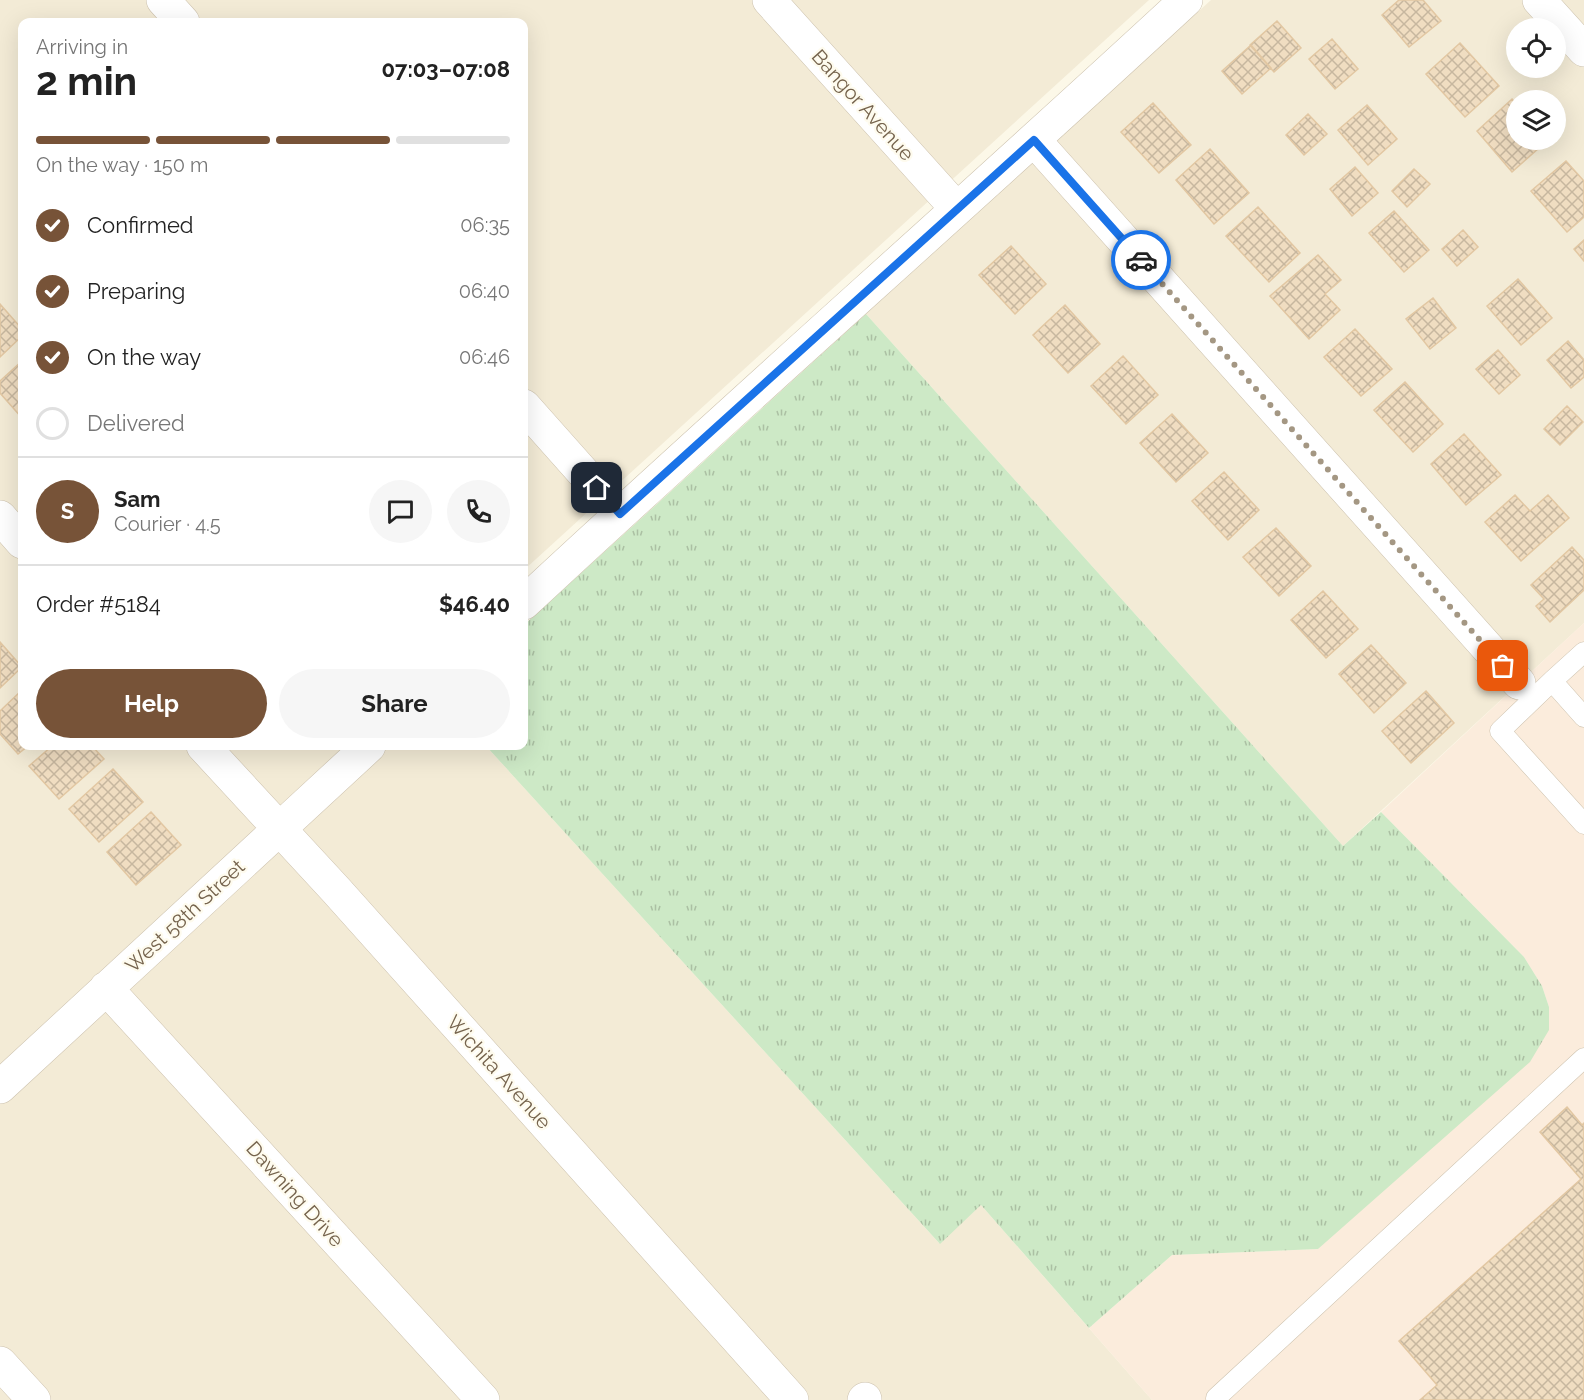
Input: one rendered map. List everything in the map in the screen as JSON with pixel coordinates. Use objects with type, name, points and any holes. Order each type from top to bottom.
[{"type":"street","points":[[163,0],[179,18]]},
{"type":"street","name":"Bangor Avenue","points":[[770,0],[957,209]]},
{"type":"street","points":[[528,599],[1186,0]]},
{"type":"street","points":[[1539,0],[1584,50]]},
{"type":"street","points":[[1034,140],[1519,683]]},
{"type":"street","points":[[528,410],[620,514]]},
{"type":"street","points":[[0,517],[18,537]]},
{"type":"street","name":"Wichita Avenue","points":[[207,750],[344,898],[792,1400]]},
{"type":"street","name":"West 58th Street","points":[[0,1087],[365,750]]},
{"type":"street","name":"Dawning Drive","points":[[106,988],[483,1400]]},
{"type":"street","points":[[0,1363],[34,1400]]},
{"type":"lane","points":[[1584,652],[1500,731],[1584,824]]},
{"type":"lane","points":[[1552,681],[1584,717]]},
{"type":"lane","points":[[1218,1400],[1216,1398],[1584,1059]]},
{"type":"shaded area","points":[[0,0],[1149,0],[528,566],[528,18],[18,18],[18,750],[490,750],[939,1243],[981,1205],[1152,1400],[0,1400]]},
{"type":"shaded area","points":[[1211,0],[1584,0],[1584,623],[1343,846],[866,314]]},
{"type":"shaded area","points":[[1584,623],[1584,1400],[1152,1400],[1089,1328],[1172,1255],[1318,1249],[1549,1007],[1542,986],[1524,957],[1381,812]]},
{"type":"green space","points":[[866,314],[1343,846],[1381,812],[1524,957],[1542,986],[1549,1007],[1549,1030],[1530,1062],[1318,1249],[1172,1255],[1089,1328],[981,1205],[940,1244],[490,750],[528,750],[528,621]]},
{"type":"building","points":[[1399,0],[1423,0],[1441,21],[1409,47],[1382,15]]},
{"type":"building","points":[[1277,21],[1301,48],[1274,72],[1250,45]]},
{"type":"building","points":[[1332,39],[1358,69],[1335,89],[1309,59]]},
{"type":"building","points":[[1460,43],[1499,86],[1465,117],[1426,74]]},
{"type":"building","points":[[1251,45],[1271,68],[1242,94],[1222,71]]},
{"type":"building","points":[[1153,103],[1191,145],[1159,173],[1121,132]]},
{"type":"building","points":[[1506,104],[1506,150],[1537,150],[1512,172],[1477,131]]},
{"type":"building","points":[[1367,105],[1397,139],[1368,165],[1338,130]]},
{"type":"building","points":[[1308,114],[1327,134],[1304,155],[1286,135]]},
{"type":"building","points":[[1210,149],[1249,193],[1214,224],[1176,180]]},
{"type":"building","points":[[1566,161],[1584,181],[1584,217],[1567,232],[1531,191]]},
{"type":"building","points":[[1355,167],[1378,193],[1352,216],[1330,189]]},
{"type":"building","points":[[1414,169],[1430,184],[1407,207],[1392,191]]},
{"type":"building","points":[[1258,207],[1300,253],[1269,282],[1226,236]]},
{"type":"building","points":[[1394,211],[1429,250],[1404,272],[1369,233]]},
{"type":"building","points":[[1463,230],[1478,247],[1457,266],[1442,249]]},
{"type":"building","points":[[1584,240],[1584,261],[1574,249]]},
{"type":"building","points":[[1011,246],[1046,284],[1015,314],[979,275]]},
{"type":"building","points":[[1318,255],[1341,280],[1325,294],[1340,310],[1309,339],[1270,296]]},
{"type":"building","points":[[1518,279],[1552,318],[1521,345],[1487,306]]},
{"type":"building","points":[[1433,298],[1456,328],[1430,349],[1406,319]]},
{"type":"building","points":[[0,304],[18,324],[18,340],[0,357]]},
{"type":"building","points":[[1065,305],[1100,344],[1068,373],[1033,335]]},
{"type":"building","points":[[1355,329],[1392,369],[1361,396],[1324,357]]},
{"type":"building","points":[[1568,341],[1584,360],[1584,377],[1571,388],[1547,360]]},
{"type":"building","points":[[1498,350],[1520,375],[1499,394],[1476,369]]},
{"type":"building","points":[[1123,356],[1158,395],[1126,424],[1091,386]]},
{"type":"building","points":[[18,365],[18,413],[0,393],[0,381]]},
{"type":"building","points":[[1405,382],[1443,424],[1413,452],[1374,410]]},
{"type":"building","points":[[1567,406],[1583,422],[1560,445],[1544,429]]},
{"type":"building","points":[[1172,414],[1208,453],[1176,482],[1140,443]]},
{"type":"building","points":[[1464,434],[1501,475],[1466,505],[1431,464]]},
{"type":"building","points":[[1224,472],[1259,510],[1228,540],[1192,501]]},
{"type":"building","points":[[1515,495],[1530,511],[1548,495],[1569,518],[1521,561],[1485,522]]},
{"type":"building","points":[[1276,528],[1311,566],[1279,596],[1243,557]]},
{"type":"building","points":[[1572,547],[1584,560],[1584,590],[1550,622],[1536,606],[1544,599],[1531,585]]},
{"type":"building","points":[[1323,591],[1358,629],[1326,658],[1291,620]]},
{"type":"building","points":[[0,642],[18,662],[18,671],[0,688]]},
{"type":"building","points":[[1371,645],[1406,683],[1374,713],[1339,674]]},
{"type":"building","points":[[1426,691],[1454,723],[1411,763],[1382,731]]},
{"type":"building","points":[[18,694],[18,750],[23,750],[18,754],[0,734],[0,711]]},
{"type":"building","points":[[47,750],[96,750],[104,759],[59,799],[29,766]]},
{"type":"building","points":[[113,769],[143,802],[99,842],[69,809]]},
{"type":"building","points":[[151,812],[181,845],[136,885],[107,852]]},
{"type":"building","points":[[1567,1107],[1582,1125],[1584,1123],[1584,1400],[1420,1400],[1437,1385],[1399,1341],[1581,1179],[1540,1132]]},
{"type":"way so far","points":[[1141,260],[1503,666]]},
{"type":"route","points":[[597,488],[620,514],[1034,140],[1141,260]]}]
